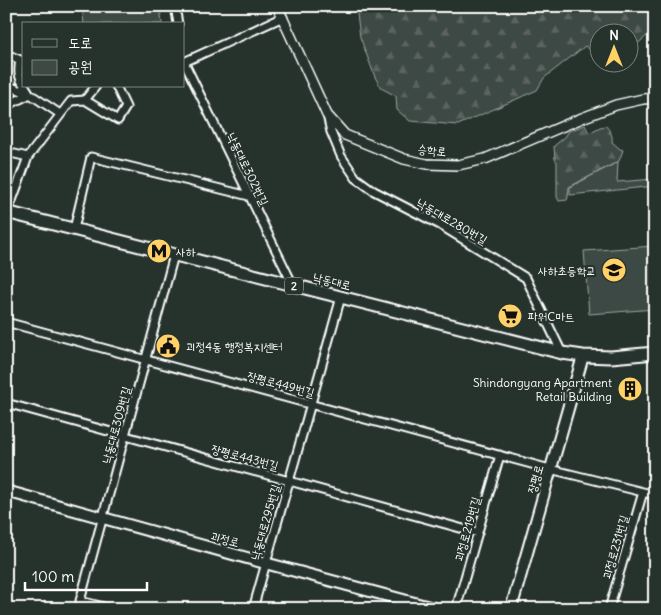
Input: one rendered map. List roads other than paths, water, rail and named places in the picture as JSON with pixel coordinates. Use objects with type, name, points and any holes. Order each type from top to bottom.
[{"type":"main road","name":"낙동대로","points":[[7,213],[562,353],[611,357],[655,353]]},
{"type":"main road","name":"장평로","points":[[511,609],[583,356]]},
{"type":"main road","name":"괴정로","points":[[6,491],[437,609]]},
{"type":"street","points":[[175,6],[178,22]]},
{"type":"street","name":"승학로","points":[[277,6],[327,115],[345,135],[404,159],[427,164],[458,165],[486,160],[616,105],[655,98]]},
{"type":"street","points":[[185,62],[283,17]]},
{"type":"street","points":[[6,54],[22,61],[18,71],[22,83]]},
{"type":"street","name":"낙동대로302번길","points":[[185,64],[293,285]]},
{"type":"street","points":[[6,85],[30,94],[60,114]]},
{"type":"street","points":[[26,88],[30,94]]},
{"type":"street","points":[[85,100],[94,88]]},
{"type":"street","points":[[7,213],[28,157],[71,101],[85,100],[118,120],[126,107],[117,88]]},
{"type":"street","points":[[6,106],[30,94]]},
{"type":"street","name":"낙동대로280번길","points":[[327,115],[331,132],[341,156],[356,178],[374,191],[440,225],[526,278],[562,353]]},
{"type":"street","points":[[6,152],[28,157]]},
{"type":"street","points":[[74,229],[91,157],[249,196]]},
{"type":"street","name":"낙동대로309번길","points":[[112,609],[80,601],[174,255]]},
{"type":"street","name":"낙동대로295번길","points":[[252,609],[341,297]]},
{"type":"street","name":"장평로449번길","points":[[6,322],[550,470],[655,495]]},
{"type":"street","name":"장평로443번길","points":[[6,403],[478,533]]},
{"type":"street","name":"괴정로219번길","points":[[456,609],[500,455]]},
{"type":"street","name":"괴정로231번길","points":[[608,609],[643,492]]},
{"type":"place","name":"사하","points":[[159,251]]},
{"type":"place","name":"사하초등학교","points":[[614,270]]},
{"type":"place","name":"파워C마트","points":[[510,316]]},
{"type":"place","name":"괴정4동 행정복지센터","points":[[168,346]]},
{"type":"place","name":"Shindongyang Apartment Retail Building","points":[[630,389]]}]
